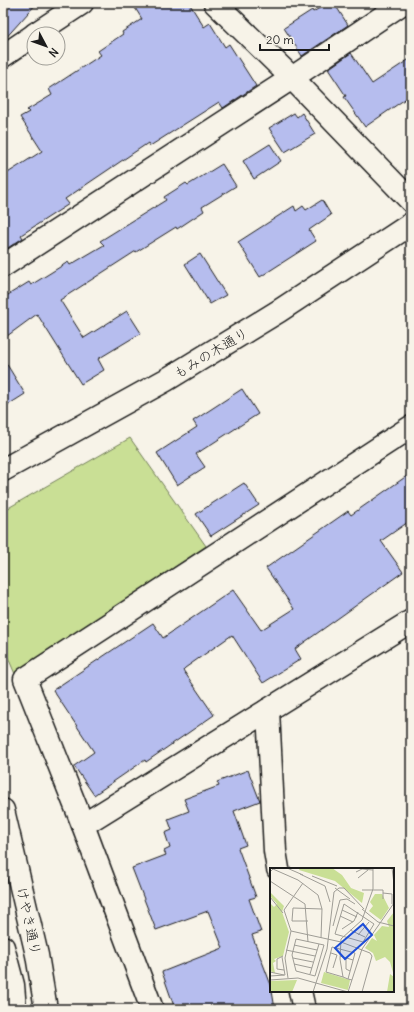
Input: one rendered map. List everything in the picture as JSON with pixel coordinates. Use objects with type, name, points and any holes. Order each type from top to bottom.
[{"type":"street","points":[[47,26],[82,3]]},
{"type":"street","points":[[215,3],[292,78],[411,201]]},
{"type":"street","points":[[3,266],[292,78],[403,3]]},
{"type":"street","points":[[4,54],[26,40]]},
{"type":"street","name":"もみの木通り","points":[[3,470],[166,380],[280,311],[411,224]]},
{"type":"street","points":[[152,1009],[83,825],[25,679],[411,427]]},
{"type":"street","points":[[83,825],[411,621]]},
{"type":"street","points":[[268,710],[274,852],[278,868]]},
{"type":"street","name":"けやき通り","points":[[3,810],[37,955],[46,1009]]},
{"type":"street","points":[[3,947],[13,986],[15,1009]]},
{"type":"street","points":[[300,992],[304,1009]]},
{"type":"green space","points":[[130,438],[206,546],[15,674],[3,646],[3,511]]},
{"type":"building","points":[[3,3],[37,3],[3,41]]},
{"type":"building","points":[[132,3],[189,3],[204,27],[210,23],[225,47],[229,44],[256,86],[223,108],[219,102],[150,146],[148,143],[65,199],[69,204],[21,235],[23,238],[3,251],[3,176],[42,151],[20,117],[29,112],[27,110],[52,95],[49,89],[101,55],[98,51],[123,34],[122,32],[142,19]]},
{"type":"building","points":[[328,3],[334,3],[348,25],[302,56],[284,28],[312,10],[313,12]]},
{"type":"building","points":[[351,53],[372,84],[411,58],[411,95],[365,127],[344,97],[346,96],[328,69]]},
{"type":"building","points":[[294,113],[297,117],[302,113],[315,134],[285,152],[269,128]]},
{"type":"building","points":[[270,144],[281,161],[254,179],[243,161]]},
{"type":"building","points":[[222,164],[236,186],[202,207],[204,211],[177,229],[176,227],[136,251],[60,300],[84,338],[127,311],[141,333],[98,359],[104,370],[81,384],[37,314],[3,339],[3,298],[29,282],[31,285],[68,262],[70,265],[104,245],[100,241],[166,200],[164,197],[186,183],[188,185]]},
{"type":"building","points":[[322,200],[331,215],[309,230],[316,241],[260,277],[238,242],[294,206],[296,211],[303,206],[306,210]]},
{"type":"building","points":[[200,254],[226,295],[210,304],[185,264]]},
{"type":"building","points":[[3,358],[25,394],[3,408]]},
{"type":"building","points":[[242,389],[258,414],[196,454],[205,467],[177,485],[157,453],[197,427],[193,421]]},
{"type":"building","points":[[411,473],[411,520],[381,541],[403,572],[295,649],[301,659],[263,683],[232,635],[185,668],[183,670],[214,715],[146,762],[145,760],[94,795],[74,766],[94,752],[53,690],[153,623],[163,638],[233,590],[261,630],[294,609],[266,568],[348,511],[351,515]]},
{"type":"building","points":[[244,483],[259,505],[211,536],[196,514]]},
{"type":"building","points":[[248,770],[260,801],[234,811],[246,845],[238,848],[256,897],[249,899],[261,932],[252,935],[270,982],[270,992],[272,992],[275,1009],[175,1009],[162,972],[223,948],[208,911],[156,930],[132,868],[166,855],[164,851],[170,848],[165,833],[172,830],[168,819],[189,811],[184,799],[219,786],[217,782]]}]
